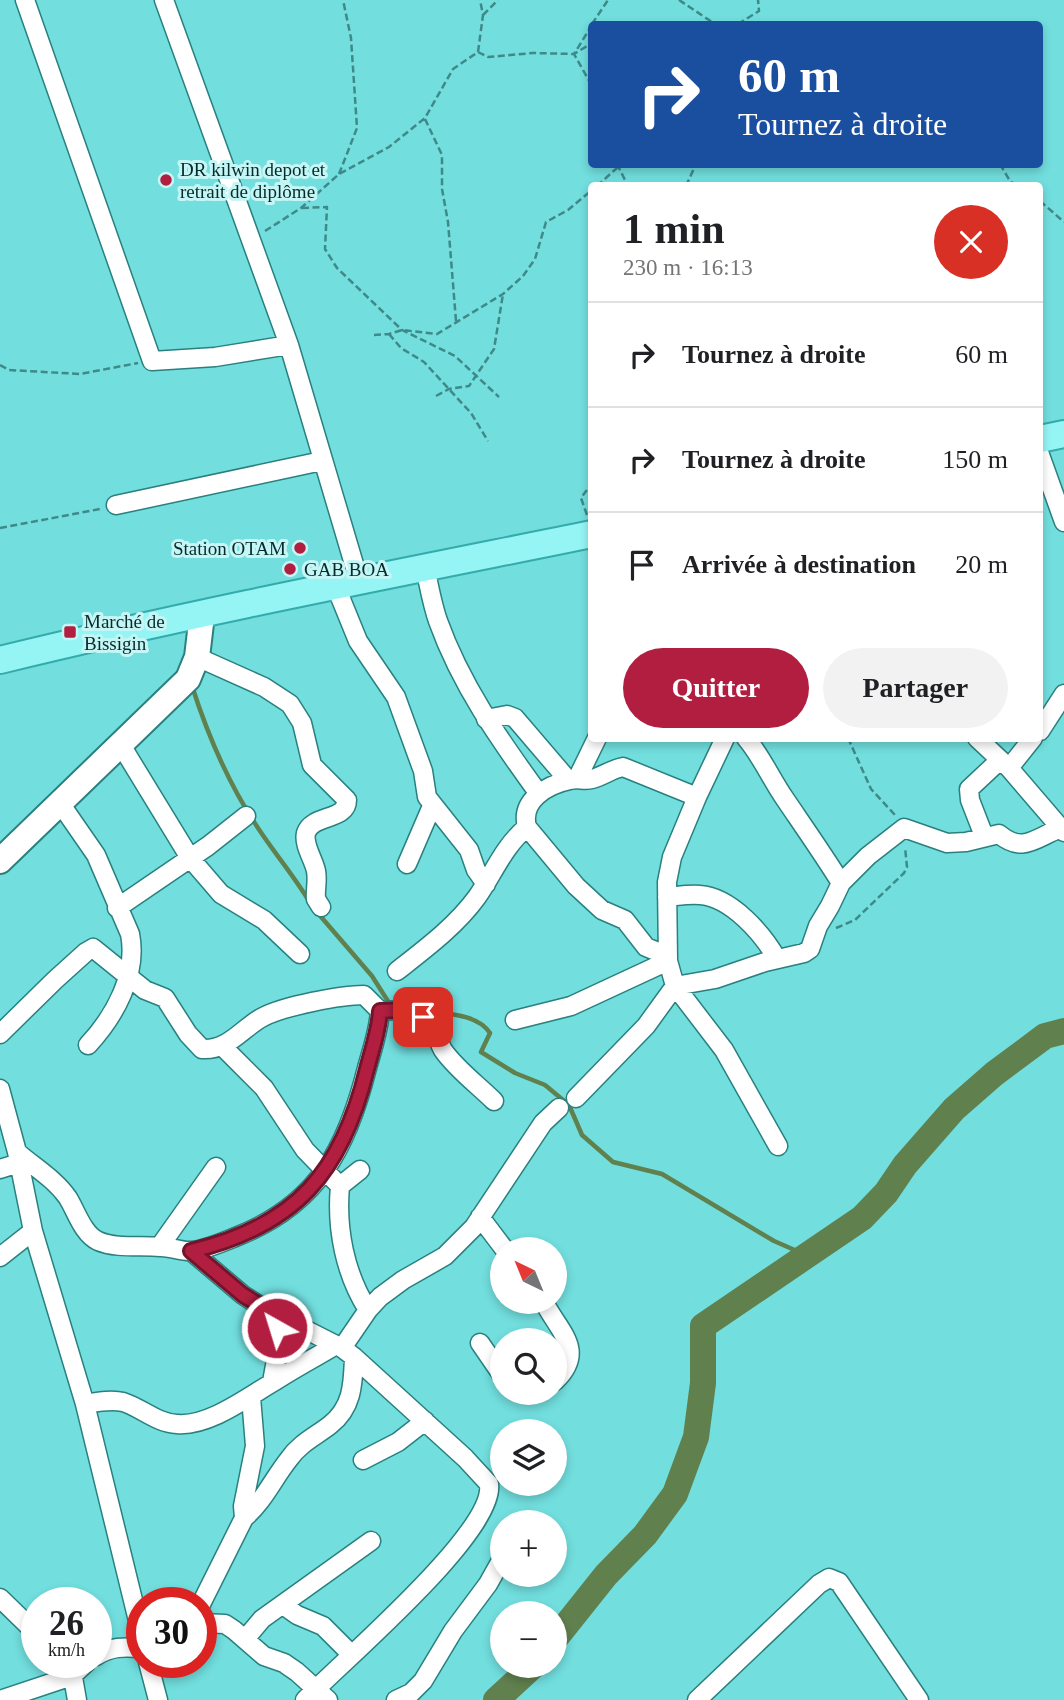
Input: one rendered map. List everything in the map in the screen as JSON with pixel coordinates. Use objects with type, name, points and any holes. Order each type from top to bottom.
[{"type":"main road","points":[[1043,438],[1064,434]]},
{"type":"main road","points":[[0,660],[80,640],[425,568],[588,527]]},
{"type":"street","points":[[25,0],[152,361],[215,357],[289,345]]},
{"type":"street","points":[[164,0],[289,345],[322,461],[358,641],[396,697],[424,771],[427,797],[469,850],[476,870],[486,884]]},
{"type":"street","points":[[116,505],[322,461]]},
{"type":"street","points":[[1043,463],[1064,522]]},
{"type":"street","points":[[425,568],[437,618],[456,666],[486,719],[538,794]]},
{"type":"street","points":[[0,861],[188,679],[197,657],[202,615]]},
{"type":"street","points":[[197,657],[264,687],[290,704],[302,723],[312,765],[347,800],[346,808],[342,812],[311,825],[306,832],[318,879],[316,900],[321,907]]},
{"type":"street","points":[[1043,729],[1058,718],[1064,694]]},
{"type":"street","points":[[486,719],[507,715],[516,718],[573,780]]},
{"type":"street","points":[[573,780],[595,742]]},
{"type":"street","points":[[723,742],[672,856],[667,882],[668,958],[675,986],[724,1050],[778,1146]]},
{"type":"street","points":[[749,742],[841,883]]},
{"type":"street","points":[[576,1098],[646,1026],[675,986],[715,979],[810,949],[818,926],[841,883],[868,856],[904,828],[947,843],[966,842],[999,834],[1022,845],[1062,830],[981,742]]},
{"type":"street","points":[[984,836],[970,800],[969,789],[1029,742]]},
{"type":"street","points":[[121,745],[190,858],[222,894],[264,920],[300,954]]},
{"type":"street","points":[[668,958],[646,947],[625,920],[602,910],[576,886],[527,827],[524,818],[526,808],[538,794],[573,780],[592,779],[616,768],[629,768],[697,797]]},
{"type":"street","points":[[60,803],[96,855],[133,946],[128,977],[111,1016],[88,1045]]},
{"type":"street","points":[[407,864],[432,806]]},
{"type":"street","points":[[117,908],[246,816]]},
{"type":"street","points":[[397,971],[468,908],[486,884],[507,847],[527,827]]},
{"type":"street","points":[[667,897],[701,894],[714,899],[754,925],[777,959]]},
{"type":"street","points":[[0,1034],[89,949],[97,950],[145,990],[165,998],[188,1034],[202,1049],[222,1046],[263,1017],[278,1011],[347,995],[364,995],[380,1011],[400,1010],[423,1017],[455,1064],[494,1101]]},
{"type":"street","points":[[514,1020],[571,1006],[668,958]]},
{"type":"street","points":[[18,1158],[60,1188],[88,1233],[106,1244],[160,1246],[191,1251],[227,1241],[265,1225],[304,1196],[342,1145],[361,1095],[380,1011]]},
{"type":"street","points":[[222,1046],[264,1088],[305,1150],[340,1186],[341,1227],[349,1272],[368,1310]]},
{"type":"street","points":[[0,1089],[33,1231],[85,1404],[130,1587]]},
{"type":"street","points":[[85,1404],[122,1402],[153,1418],[190,1424],[251,1397],[272,1382],[344,1350],[368,1310],[380,1297],[403,1280],[445,1256],[474,1227],[543,1123],[559,1108]]},
{"type":"street","points":[[0,1169],[18,1158]]},
{"type":"street","points":[[160,1246],[216,1167]]},
{"type":"street","points":[[340,1186],[360,1170]]},
{"type":"street","points":[[480,1217],[495,1237]]},
{"type":"street","points":[[0,1257],[33,1231]]},
{"type":"street","points":[[191,1251],[243,1295],[344,1350],[487,1480],[490,1493],[472,1526],[442,1564],[407,1604],[352,1655],[316,1696],[284,1663],[264,1656],[246,1638],[225,1624],[217,1624]]},
{"type":"street","points":[[272,1382],[279,1345],[276,1315]]},
{"type":"street","points":[[567,1341],[570,1351],[567,1362]]},
{"type":"street","points":[[480,1342],[490,1357]]},
{"type":"street","points":[[210,1587],[244,1518],[258,1506],[289,1458],[304,1443],[330,1425],[349,1401],[353,1388],[344,1350]]},
{"type":"street","points":[[244,1518],[243,1506],[255,1446],[251,1397]]},
{"type":"street","points":[[363,1460],[398,1442],[425,1421]]},
{"type":"street","points":[[246,1638],[262,1619],[371,1541]]},
{"type":"street","points":[[697,1700],[819,1584],[829,1578],[839,1583],[919,1700]]},
{"type":"street","points":[[396,1700],[411,1693],[423,1681],[453,1631],[490,1580]]},
{"type":"street","points":[[0,1598],[21,1618]]},
{"type":"street","points":[[283,1605],[297,1615],[323,1626],[352,1655]]},
{"type":"street","points":[[1,1700],[51,1678]]},
{"type":"street","points":[[73,1678],[77,1700]]},
{"type":"street","points":[[152,1678],[158,1700]]},
{"type":"path","points":[[340,174],[357,128],[351,38],[343,0]]},
{"type":"path","points":[[251,240],[301,208],[340,174],[389,147],[425,118],[453,69],[478,52],[483,15],[480,0]]},
{"type":"path","points":[[483,15],[498,0]]},
{"type":"path","points":[[595,21],[608,0]]},
{"type":"path","points":[[679,0],[710,21]]},
{"type":"path","points":[[742,21],[759,11],[758,0]]},
{"type":"path","points":[[574,54],[588,31]]},
{"type":"path","points":[[478,52],[488,57],[533,53],[574,54],[588,45]]},
{"type":"path","points":[[574,54],[588,79]]},
{"type":"path","points":[[425,118],[442,155],[442,189],[448,222],[456,321]]},
{"type":"path","points":[[601,182],[616,168]]},
{"type":"path","points":[[374,335],[402,330],[437,334],[503,295],[523,276],[535,259],[546,222],[568,210],[588,194]]},
{"type":"path","points":[[1043,204],[1064,222]]},
{"type":"path","points":[[301,208],[327,207],[325,249],[344,275],[402,330],[455,356],[499,397]]},
{"type":"path","points":[[436,396],[449,389],[469,386],[495,349],[503,295]]},
{"type":"path","points":[[389,334],[401,348],[424,362],[471,412],[488,441]]},
{"type":"path","points":[[0,365],[9,370],[80,374],[152,361]]},
{"type":"path","points":[[588,488],[581,498],[588,521]]},
{"type":"path","points":[[0,528],[116,505]]},
{"type":"path","points":[[850,742],[871,789],[904,828]]},
{"type":"path","points":[[810,949],[830,931],[855,920],[907,867]]},
{"type":"waterway","points":[[192,686],[205,724],[239,797],[309,901]]},
{"type":"waterway","points":[[316,911],[372,976],[391,1006]]},
{"type":"waterway","points":[[426,1011],[461,1016],[478,1022],[490,1033],[481,1052],[515,1073],[545,1085],[569,1105],[582,1135],[613,1162],[662,1174],[774,1241],[806,1255]]},
{"type":"waterway","points":[[567,1624],[606,1575],[645,1535],[675,1494],[696,1437],[703,1383],[703,1326],[862,1218],[886,1193],[905,1165],[954,1109],[994,1074],[1045,1036],[1064,1031]]},
{"type":"waterway","points":[[496,1700],[520,1678]]},
{"type":"place","name":"DR kilwin depot et retrait de diplôme","points":[[166,180]]},
{"type":"place","name":"Station OTAM","points":[[300,548]]},
{"type":"place","name":"GAB BOA","points":[[290,569]]},
{"type":"place","name":"Marché de Bissigin","points":[[70,632]]},
{"type":"route","points":[[277,1328],[276,1315],[243,1295],[191,1251],[227,1241],[265,1225],[304,1196],[342,1145],[361,1095],[380,1011],[400,1010],[423,1017]]}]
